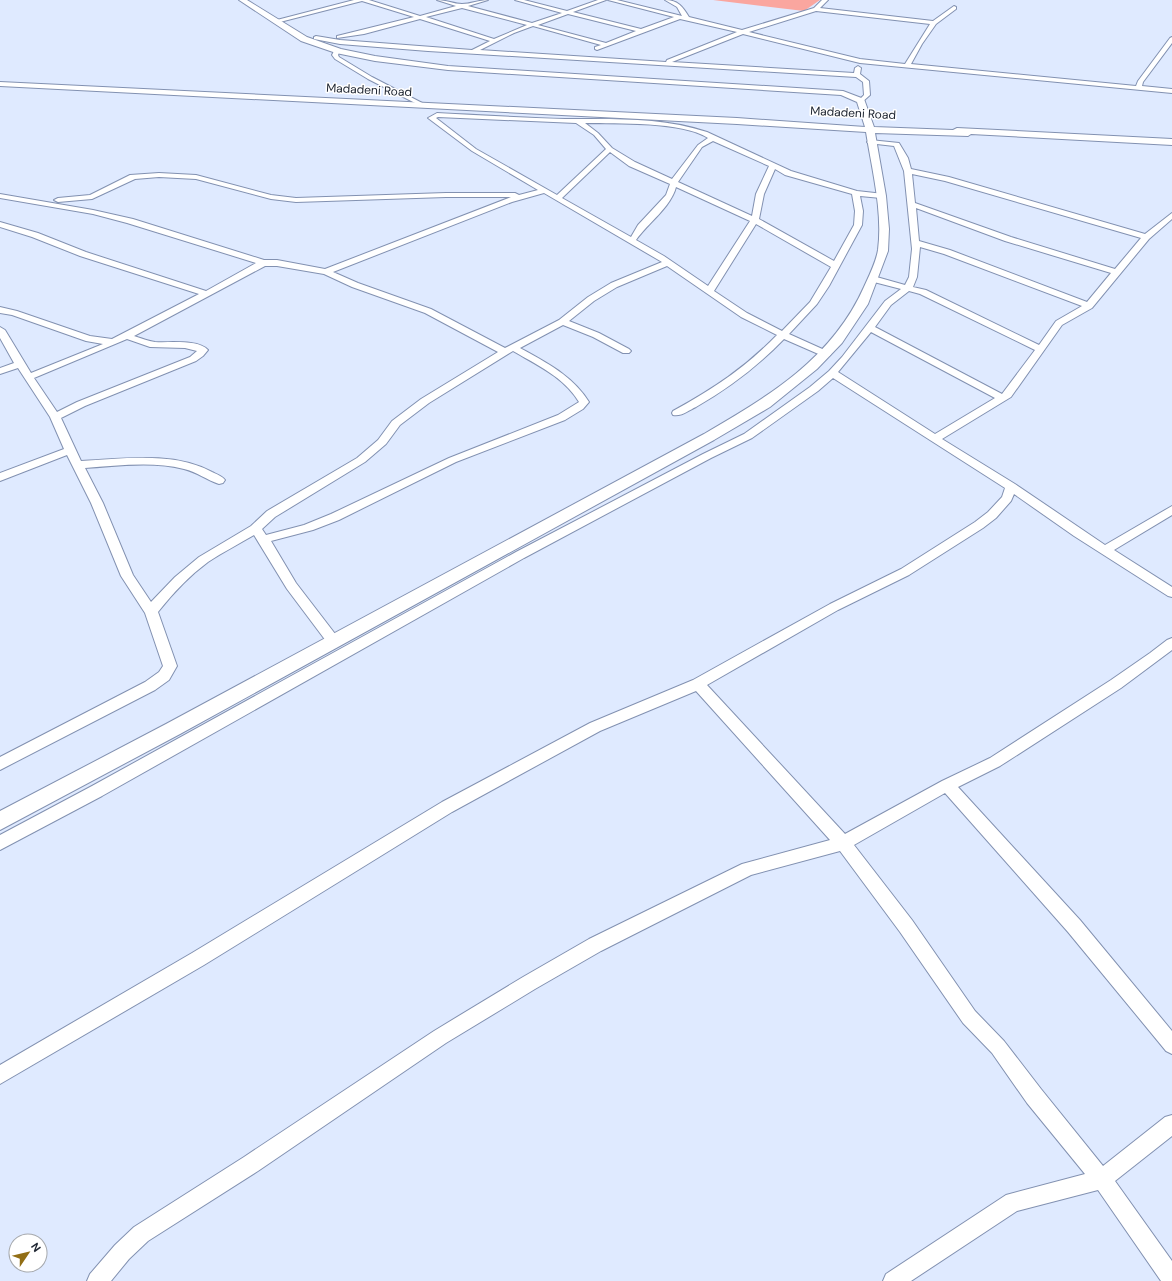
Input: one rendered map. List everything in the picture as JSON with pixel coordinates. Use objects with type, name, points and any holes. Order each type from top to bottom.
[{"type":"street","points":[[0,821],[334,642],[739,421],[765,404],[826,354],[838,340],[862,304],[883,251],[884,229],[881,196],[869,133],[861,101],[849,95],[828,91],[448,68],[393,61],[337,50],[304,38],[242,0]]},
{"type":"street","points":[[276,21],[360,0]]},
{"type":"street","points":[[364,0],[493,40]]},
{"type":"street","points":[[440,0],[605,44]]},
{"type":"street","points":[[304,38],[350,35],[421,18],[485,0]]},
{"type":"street","points":[[518,0],[641,30]]},
{"type":"street","points":[[472,52],[493,40],[603,0]]},
{"type":"street","points":[[611,0],[860,61],[1172,91]]},
{"type":"street","points":[[668,0],[679,6],[687,19]]},
{"type":"street","points":[[816,9],[825,0]]},
{"type":"street","points":[[907,65],[919,44],[934,23],[954,8]]},
{"type":"street","points":[[665,63],[743,32],[816,9],[934,23]]},
{"type":"street","points":[[592,50],[641,30],[679,17]]},
{"type":"street","points":[[316,38],[356,43],[472,52],[857,75],[867,83],[867,95],[861,101]]},
{"type":"street","points":[[1139,87],[1140,82],[1172,39]]},
{"type":"street","points":[[337,50],[335,56],[337,58],[370,78],[423,105]]},
{"type":"street","points":[[573,58],[586,53]]},
{"type":"street","points":[[857,75],[860,61]]},
{"type":"street","name":"Madadeni Road","points":[[0,84],[737,121],[869,133],[968,133],[1172,142]]},
{"type":"street","points":[[826,354],[783,335],[744,315],[632,241],[558,198],[544,192],[474,150],[432,117],[437,115],[578,121],[623,121],[662,124],[693,129],[705,133],[773,165],[779,170],[813,182],[856,193],[881,196]]},
{"type":"street","points":[[578,121],[596,134],[610,149],[643,170],[674,182],[755,220],[836,266]]},
{"type":"street","points":[[0,843],[566,530],[748,436],[814,389],[832,373],[870,328],[888,303],[908,288],[915,266],[916,243],[908,171],[904,158],[898,145],[869,133]]},
{"type":"street","points":[[632,241],[640,227],[670,196],[674,182],[700,146],[713,138]]},
{"type":"street","points":[[558,198],[610,149]]},
{"type":"street","points":[[709,292],[755,220],[760,194],[773,165]]},
{"type":"street","points":[[908,171],[946,179],[1146,237]]},
{"type":"street","points":[[0,196],[67,200],[85,198],[101,194],[133,177],[160,175],[196,178],[272,197],[296,200],[446,195],[524,195],[544,192]]},
{"type":"street","points":[[677,413],[713,393],[733,379],[765,353],[813,304],[825,286],[858,225],[856,193]]},
{"type":"street","points":[[326,272],[524,195]]},
{"type":"street","points":[[20,198],[93,212],[130,221],[263,263],[277,263],[326,272],[355,285],[428,311],[510,350],[570,384],[582,397],[584,402],[581,407],[560,417],[491,444],[420,475],[360,506],[323,522],[264,539]]},
{"type":"street","points":[[911,204],[1015,241],[1116,272]]},
{"type":"street","points":[[934,438],[1002,398],[1017,382],[1059,323],[1089,306],[1146,237],[1172,215]]},
{"type":"street","points":[[0,224],[29,233],[117,266],[207,294]]},
{"type":"street","points":[[916,243],[947,252],[1089,306]]},
{"type":"street","points":[[29,377],[126,336],[263,263]]},
{"type":"street","points":[[151,611],[169,588],[189,570],[212,554],[255,529],[261,522],[279,508],[361,460],[382,442],[396,423],[415,408],[510,350],[562,322],[591,299],[614,285],[667,263]]},
{"type":"street","points":[[873,279],[930,295],[1040,349]]},
{"type":"street","points":[[0,310],[14,313],[88,339],[112,342]]},
{"type":"street","points":[[562,322],[596,335],[626,351]]},
{"type":"street","points":[[870,328],[1002,398]]},
{"type":"street","points":[[0,330],[20,364],[55,417],[77,465],[97,503],[127,576],[151,611],[170,666],[164,676],[134,695],[0,764]]},
{"type":"street","points":[[55,417],[81,404],[193,359],[200,354],[202,350],[199,347],[192,346],[150,344],[126,336]]},
{"type":"street","points":[[0,371],[20,364]]},
{"type":"street","points":[[832,373],[1172,593]]},
{"type":"street","points":[[1,476],[70,450]]},
{"type":"street","points":[[77,465],[154,462],[176,463],[208,473],[219,480]]},
{"type":"street","points":[[0,1074],[198,959],[447,807],[595,727],[698,684],[834,607],[904,572],[979,526],[1007,498],[1011,488]]},
{"type":"street","points":[[1105,550],[1172,510]]},
{"type":"street","points":[[255,529],[264,539],[272,556],[287,580],[334,642]]},
{"type":"street","points":[[97,1281],[140,1234],[251,1164],[440,1037],[535,979],[595,945],[748,869],[843,843],[947,785],[995,762],[1116,684],[1155,657],[1172,643]]},
{"type":"street","points":[[698,684],[843,843],[906,926],[969,1017],[998,1046],[1034,1096],[1102,1178],[1172,1279]]},
{"type":"street","points":[[240,692],[247,707]]},
{"type":"street","points":[[947,785],[1074,926],[1172,1045]]},
{"type":"street","points":[[893,1281],[1013,1202],[1102,1178],[1172,1124]]},
{"type":"shaded area","points":[[713,0],[820,0],[804,11]]}]
